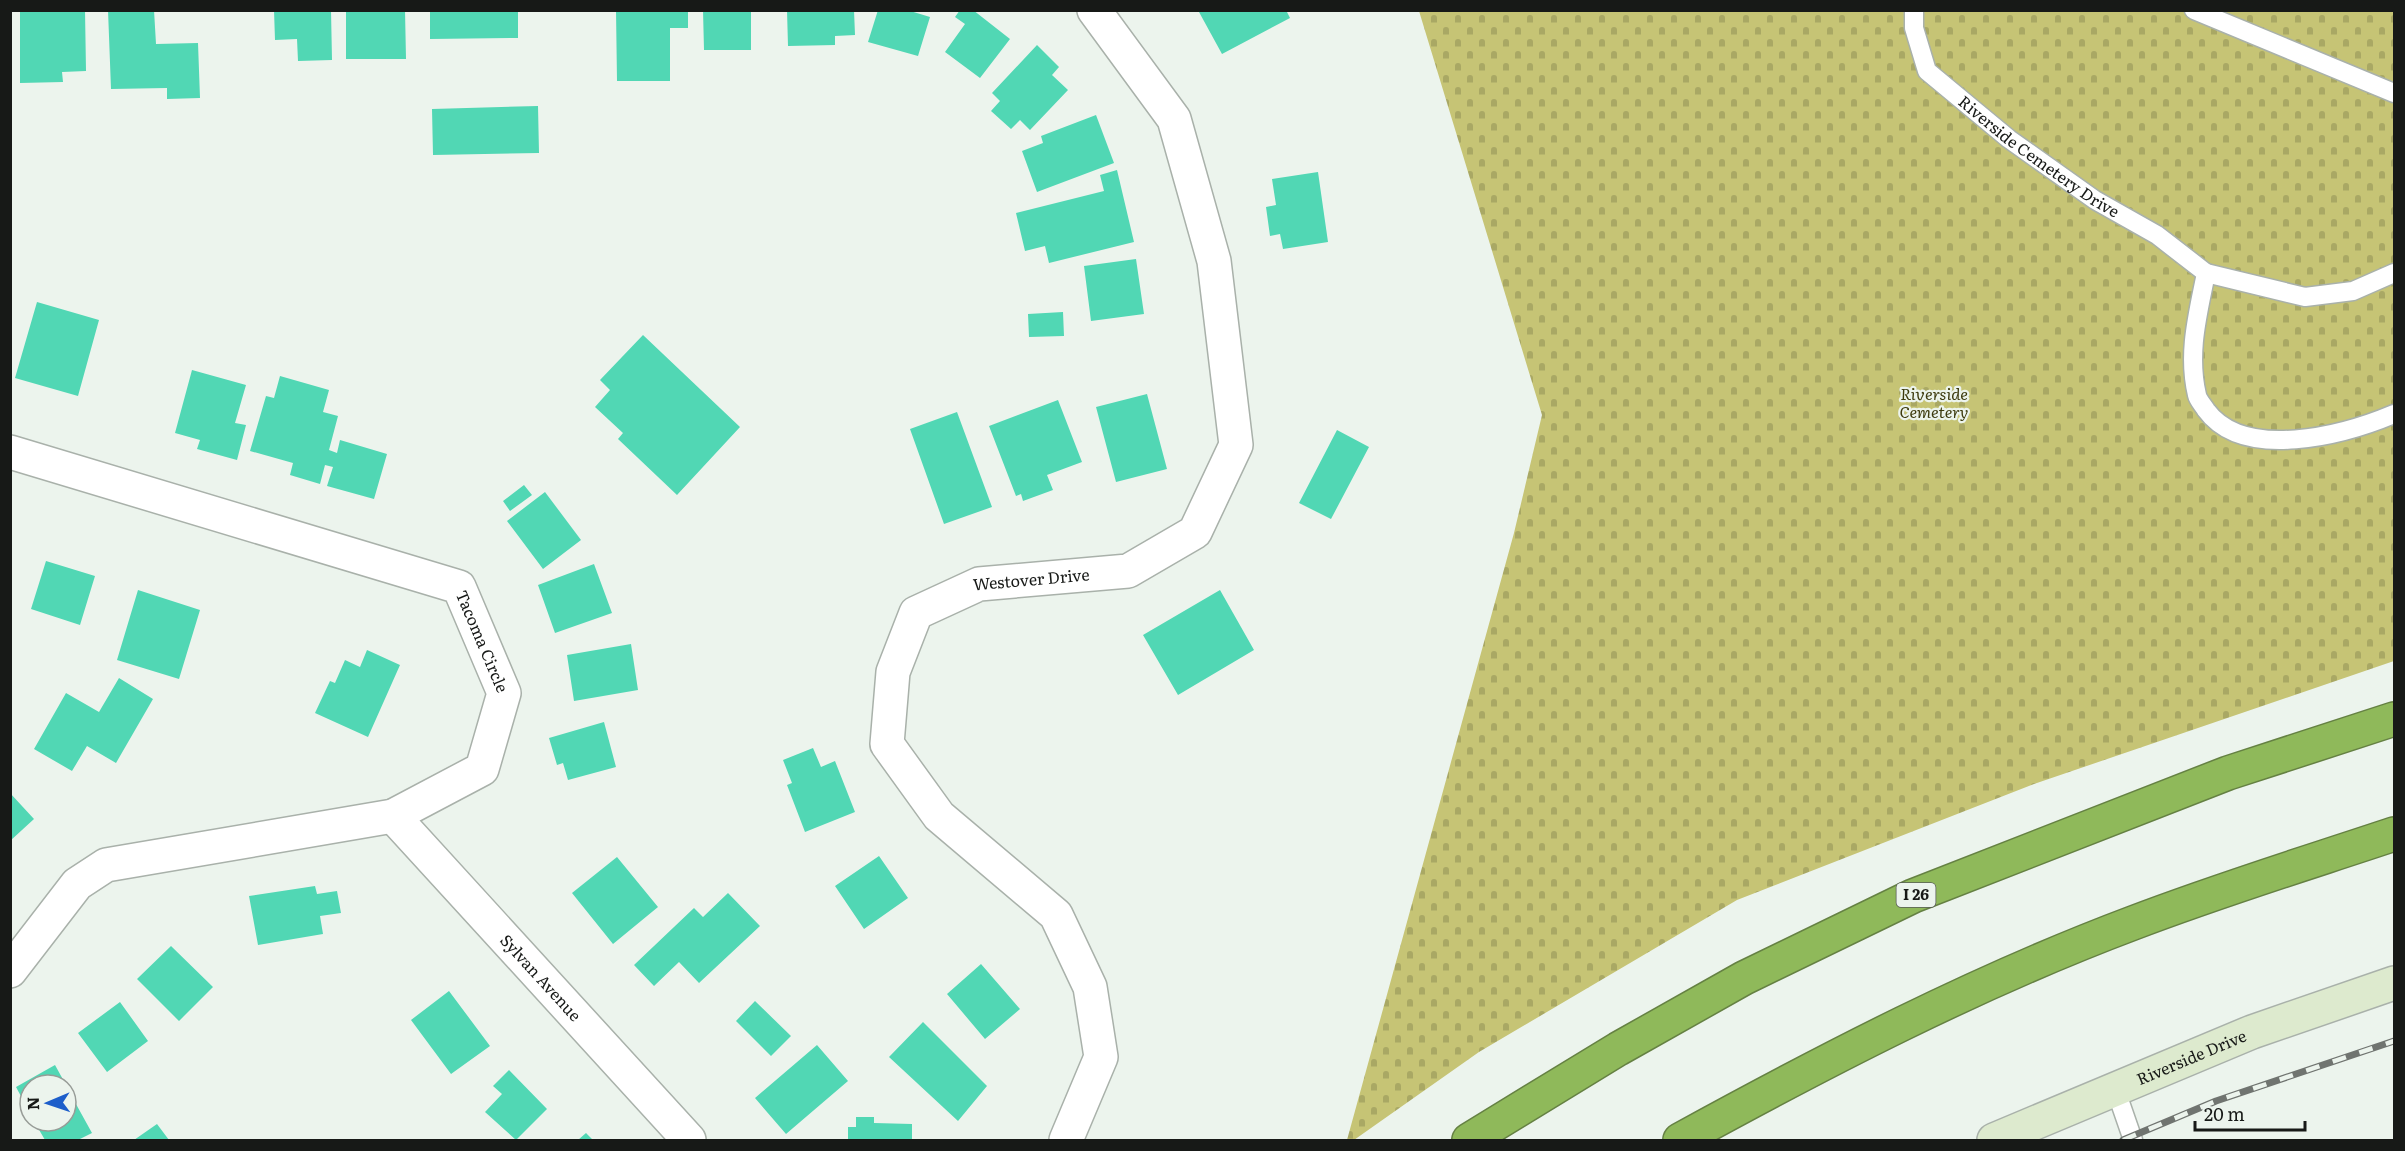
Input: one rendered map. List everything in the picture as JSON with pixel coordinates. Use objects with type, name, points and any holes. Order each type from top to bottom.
[{"type":"highway","name":"I 26","points":[[1469,1140],[1617,1049],[1744,978],[1913,896],[2228,773],[2394,719]]},
{"type":"highway","points":[[1680,1140],[1791,1079],[1956,997],[2132,923],[2394,834]]},
{"type":"main road","name":"Riverside Drive","points":[[1994,1140],[2252,1032],[2394,983]]},
{"type":"street","name":"Westover Drive","points":[[1066,1140],[1101,1057],[1090,987],[1056,915],[939,816],[887,744],[893,672],[916,613],[979,584],[1128,571],[1195,532],[1236,445],[1214,261],[1174,119],[1094,10]]},
{"type":"street","name":"Tacoma Circle","points":[[10,452],[459,587],[504,693],[482,770],[393,816],[106,864],[77,884],[10,971]]},
{"type":"street","name":"Sylvan Avenue","points":[[393,816],[689,1140]]},
{"type":"lane","name":"Riverside Cemetery Drive","points":[[1914,10],[1914,28],[1927,71],[2009,140],[2095,200],[2157,235],[2206,273],[2305,297],[2353,291],[2394,273]]},
{"type":"lane","points":[[2194,10],[2394,93]]},
{"type":"lane","points":[[2206,273],[2191,350],[2197,397],[2216,423],[2260,440],[2309,438],[2394,414]]},
{"type":"lane","points":[[2115,1088],[2133,1140]]},
{"type":"green space","name":"Riverside Cemetery","points":[[1419,11],[2394,11],[2394,661],[2034,784],[1737,900],[1479,1052],[1354,1140],[1347,1140],[1514,533],[1542,415]]},
{"type":"building","points":[[20,10],[85,10],[86,71],[62,72],[63,82],[20,83]]},
{"type":"building","points":[[108,10],[154,10],[156,44],[198,43],[200,98],[167,99],[167,88],[111,89]]},
{"type":"building","points":[[274,10],[331,10],[332,60],[298,61],[297,39],[275,40]]},
{"type":"building","points":[[346,10],[405,10],[406,59],[346,59]]},
{"type":"building","points":[[430,10],[518,10],[518,38],[430,39]]},
{"type":"building","points":[[616,10],[688,10],[688,28],[670,28],[670,81],[617,81]]},
{"type":"building","points":[[703,10],[751,10],[751,50],[704,50]]},
{"type":"building","points":[[787,10],[854,10],[855,35],[835,36],[835,45],[788,46]]},
{"type":"building","points":[[878,10],[907,10],[930,17],[918,56],[868,42]]},
{"type":"building","points":[[960,10],[973,10],[1010,39],[980,78],[945,52],[965,24],[955,17]]},
{"type":"building","points":[[1201,10],[1286,10],[1290,18],[1222,54],[1199,12]]},
{"type":"building","points":[[1037,45],[1059,67],[1052,75],[1068,90],[1030,130],[1020,120],[1011,129],[991,111],[1000,101],[992,93]]},
{"type":"building","points":[[538,106],[539,153],[433,155],[432,109]]},
{"type":"building","points":[[1096,115],[1114,163],[1037,192],[1022,151],[1043,143],[1041,136]]},
{"type":"building","points":[[1117,170],[1134,242],[1049,263],[1045,246],[1025,251],[1016,213],[1104,191],[1100,175]]},
{"type":"building","points":[[1318,172],[1328,242],[1283,249],[1280,234],[1270,236],[1266,207],[1276,205],[1272,179]]},
{"type":"building","points":[[1136,259],[1144,314],[1091,321],[1084,266]]},
{"type":"building","points":[[37,302],[99,320],[78,396],[15,378]]},
{"type":"building","points":[[1063,312],[1064,336],[1029,337],[1028,314]]},
{"type":"building","points":[[643,335],[740,427],[677,495],[618,439],[623,433],[595,407],[610,390],[600,380]]},
{"type":"building","points":[[192,370],[246,385],[235,423],[246,425],[237,460],[197,449],[200,440],[175,433]]},
{"type":"building","points":[[280,376],[329,390],[323,412],[338,416],[329,450],[337,453],[340,440],[387,454],[374,499],[327,486],[333,467],[325,465],[320,484],[290,475],[293,463],[250,451],[266,396],[274,398]]},
{"type":"building","points":[[1147,394],[1167,469],[1116,482],[1096,407]]},
{"type":"building","points":[[1058,400],[1082,462],[1047,475],[1053,490],[1023,501],[1021,494],[1016,496],[989,426]]},
{"type":"building","points":[[957,412],[992,507],[944,524],[910,429]]},
{"type":"building","points":[[1337,430],[1369,447],[1331,519],[1299,503]]},
{"type":"building","points":[[524,485],[532,495],[510,511],[503,501]]},
{"type":"building","points":[[545,492],[581,540],[543,569],[507,521]]},
{"type":"building","points":[[46,561],[95,576],[80,625],[31,609]]},
{"type":"building","points":[[594,564],[612,613],[555,633],[538,585]]},
{"type":"building","points":[[138,590],[200,610],[179,679],[117,660]]},
{"type":"building","points":[[1220,590],[1254,650],[1178,695],[1143,635]]},
{"type":"building","points":[[631,644],[638,690],[574,701],[567,655]]},
{"type":"building","points":[[367,650],[400,665],[368,737],[315,713],[330,681],[335,683],[345,660],[360,667]]},
{"type":"building","points":[[119,678],[153,699],[116,763],[87,746],[72,771],[34,749],[66,693],[99,712]]},
{"type":"building","points":[[604,722],[616,767],[568,780],[563,763],[557,765],[549,738]]},
{"type":"building","points":[[813,748],[821,767],[835,761],[855,812],[805,832],[787,785],[792,783],[783,760]]},
{"type":"building","points":[[10,793],[34,819],[10,841]]},
{"type":"building","points":[[879,856],[908,898],[864,929],[835,886]]},
{"type":"building","points":[[617,857],[658,907],[613,944],[572,893]]},
{"type":"building","points":[[315,886],[317,894],[337,891],[341,913],[320,916],[323,934],[258,945],[249,896]]},
{"type":"building","points":[[728,893],[760,926],[699,983],[679,962],[654,986],[634,965],[694,908],[703,917]]},
{"type":"building","points":[[171,946],[213,987],[179,1021],[137,979]]},
{"type":"building","points":[[981,964],[1020,1009],[985,1039],[947,994]]},
{"type":"building","points":[[449,991],[490,1046],[451,1074],[411,1020]]},
{"type":"building","points":[[755,1001],[791,1036],[771,1056],[736,1021]]},
{"type":"building","points":[[120,1002],[148,1041],[107,1072],[78,1033]]},
{"type":"building","points":[[923,1022],[987,1086],[958,1121],[889,1057]]},
{"type":"building","points":[[817,1045],[848,1081],[786,1134],[755,1098]]},
{"type":"building","points":[[55,1065],[59,1073],[41,1073]]},
{"type":"building","points":[[509,1070],[547,1109],[516,1140],[485,1112],[502,1094],[493,1086]]},
{"type":"building","points":[[78,1108],[92,1133],[78,1140],[45,1140],[41,1133],[78,1133]]},
{"type":"building","points":[[856,1117],[874,1117],[874,1123],[912,1124],[912,1140],[848,1140],[848,1127],[856,1127]]},
{"type":"building","points":[[157,1124],[169,1140],[134,1140]]},
{"type":"building","points":[[586,1133],[593,1140],[578,1140]]},
{"type":"railway","points":[[2123,1140],[2216,1101],[2394,1041]]}]
